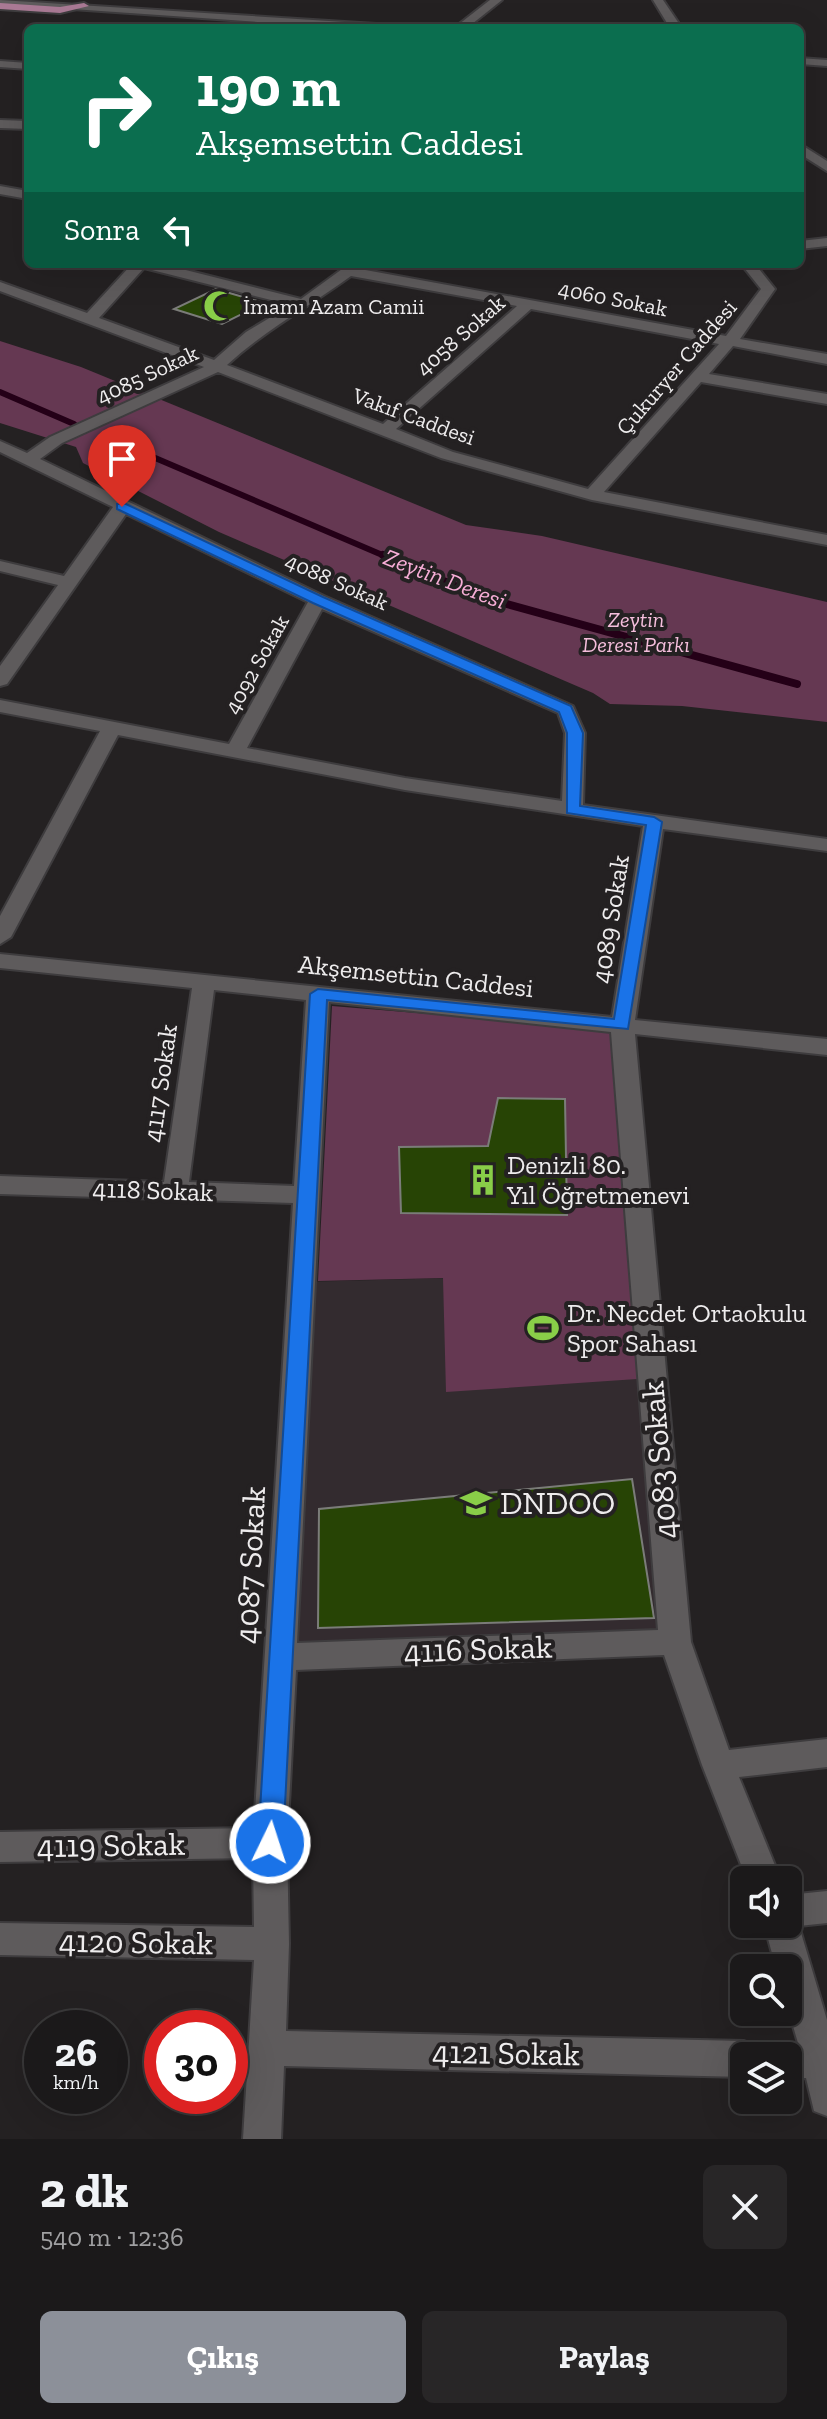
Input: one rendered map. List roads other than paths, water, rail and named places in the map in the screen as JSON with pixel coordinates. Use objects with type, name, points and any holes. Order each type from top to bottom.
[{"type":"main road","points":[[64,0],[84,6]]},
{"type":"main road","points":[[0,4],[60,10],[84,6]]},
{"type":"street","points":[[150,9],[162,0]]},
{"type":"street","points":[[465,24],[497,0]]},
{"type":"street","points":[[658,0],[673,24]]},
{"type":"street","points":[[0,4],[37,1],[293,24]]},
{"type":"street","points":[[804,61],[827,63]]},
{"type":"street","points":[[2,68],[24,66]]},
{"type":"street","points":[[0,124],[24,125]]},
{"type":"street","points":[[804,151],[827,167]]},
{"type":"street","points":[[0,190],[24,194]]},
{"type":"street","points":[[804,245],[827,242]]},
{"type":"street","points":[[89,320],[138,268]]},
{"type":"street","points":[[158,268],[303,304]]},
{"type":"street","name":"4085 Sokak","points":[[28,460],[56,440],[214,368],[251,335],[303,304],[352,268]]},
{"type":"street","name":"4060 Sokak","points":[[358,268],[728,343],[827,359]]},
{"type":"street","name":"Çukuryer Caddesi","points":[[592,495],[699,377],[768,289],[751,268]]},
{"type":"street","name":"Vakıf Caddesi","points":[[0,286],[447,455],[592,495],[827,540]]},
{"type":"street","name":"4058 Sokak","points":[[385,430],[528,304]]},
{"type":"street","points":[[699,377],[827,399]]},
{"type":"street","name":"4088 Sokak","points":[[0,446],[318,600],[566,710],[575,733],[572,809]]},
{"type":"street","points":[[0,680],[122,507]]},
{"type":"street","points":[[0,566],[68,582]]},
{"type":"street","name":"4092 Sokak","points":[[235,751],[318,600]]},
{"type":"street","points":[[0,706],[405,784],[827,845]]},
{"type":"street","points":[[0,937],[112,728]]},
{"type":"street","name":"4089 Sokak","points":[[622,1025],[654,822]]},
{"type":"street","name":"Akşemsettin Caddesi","points":[[0,961],[827,1047]]},
{"type":"street","name":"4117 Sokak","points":[[175,1191],[204,982]]},
{"type":"street","name":"4087 Sokak","points":[[262,2139],[272,1944],[270,1843],[318,994]]},
{"type":"street","name":"4083 Sokak","points":[[622,1025],[675,1642],[718,1765],[758,1866]]},
{"type":"street","name":"4118 Sokak","points":[[0,1185],[306,1195]]},
{"type":"street","name":"4116 Sokak","points":[[281,1657],[675,1642]]},
{"type":"street","points":[[718,1765],[827,1753]]},
{"type":"street","name":"4119 Sokak","points":[[0,1847],[270,1843]]},
{"type":"street","points":[[802,1910],[827,1907]]},
{"type":"street","points":[[783,1938],[804,2060],[827,2098]]},
{"type":"street","name":"4120 Sokak","points":[[0,1939],[272,1944]]},
{"type":"street","name":"4121 Sokak","points":[[269,2048],[730,2059]]},
{"type":"waterway","name":"Zeytin Deresi","points":[[0,392],[74,424]]},
{"type":"waterway","name":"Zeytin Deresi","points":[[106,437],[387,557]]},
{"type":"waterway","name":"Zeytin Deresi","points":[[383,555],[478,596],[797,684]]},
{"type":"place","name":"İmamı Azam Camii","points":[[219,306]]},
{"type":"place","name":"Denizli 80. Yıl Öğretmenevi","points":[[483,1180]]},
{"type":"place","name":"Dr. Necdet Ortaokulu Spor Sahası","points":[[543,1328]]},
{"type":"place","name":"DNDOO","points":[[476,1503]]},
{"type":"park label","name":"Zeytin Deresi Parkı","points":[[636,632]]}]
